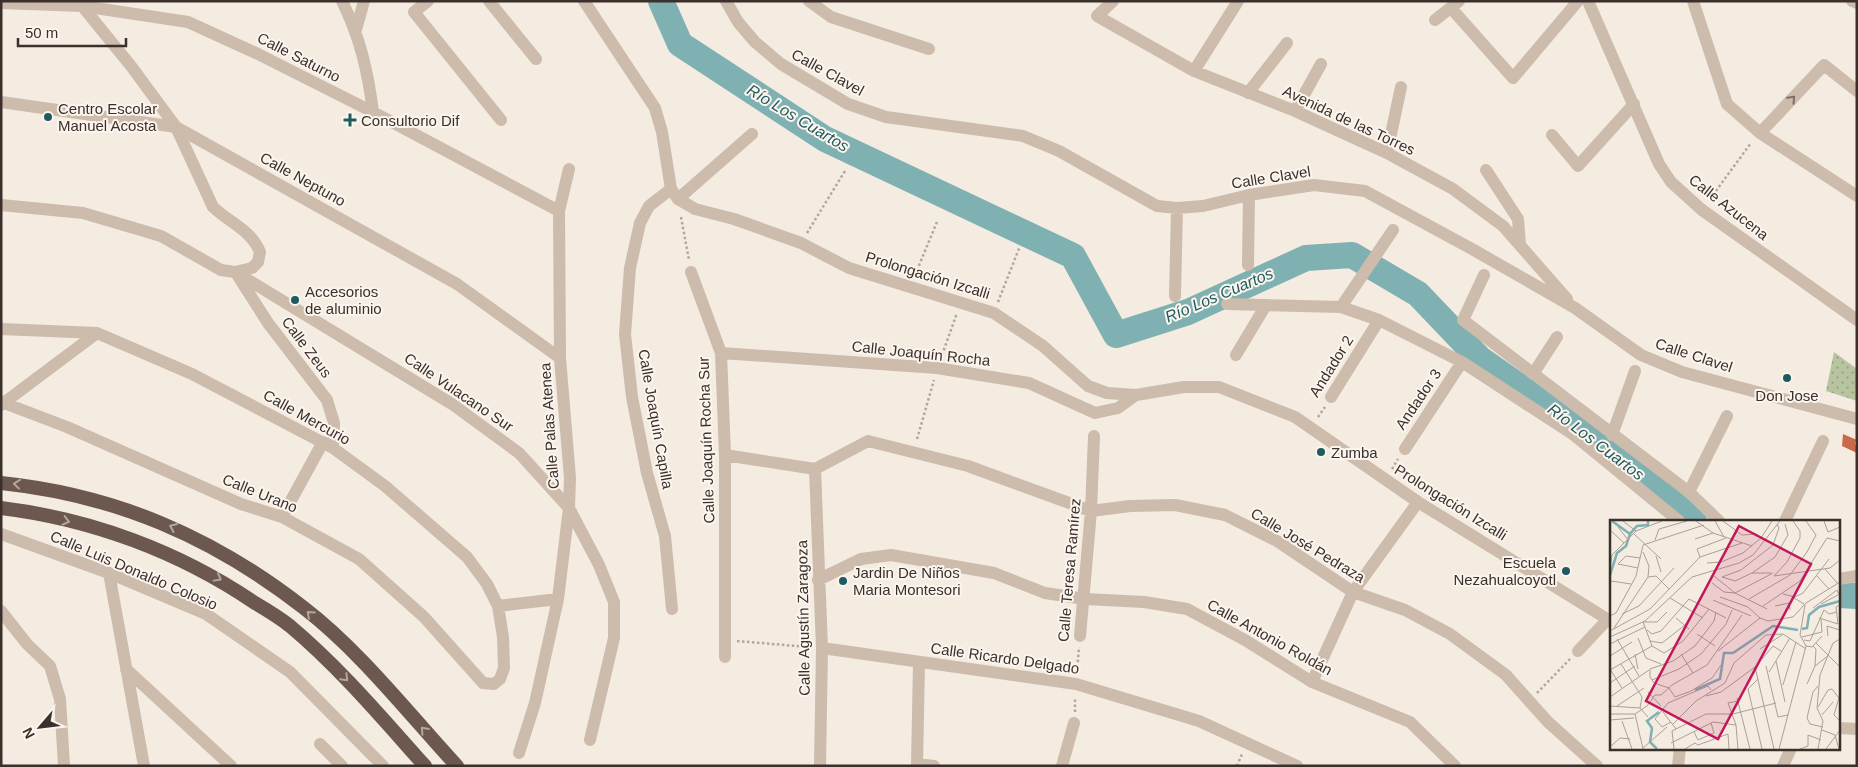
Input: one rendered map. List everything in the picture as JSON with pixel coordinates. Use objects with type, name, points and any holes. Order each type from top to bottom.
[{"type":"highway","points":[[1,483],[30,486],[118,505],[176,528],[235,560],[305,609],[363,663],[456,766]]},
{"type":"highway","points":[[1,508],[29,512],[112,532],[165,552],[219,578],[289,626],[346,679],[425,766]]},
{"type":"street","points":[[342,1],[356,30],[369,76],[372,112]]},
{"type":"street","points":[[356,30],[364,1]]},
{"type":"street","points":[[428,1],[414,12],[501,120]]},
{"type":"street","points":[[489,1],[536,59]]},
{"type":"street","points":[[584,1],[655,108],[675,194]]},
{"type":"street","name":"Calle Clavel","points":[[726,1],[738,22],[755,42],[781,64],[848,104],[886,117],[1023,136],[1059,150],[1157,206],[1177,208],[1203,206],[1249,195],[1314,185],[1365,191],[1575,308],[1641,355],[1682,372],[1857,419]]},
{"type":"street","points":[[809,1],[831,17],[929,49]]},
{"type":"street","name":"Avenida de las Torres","points":[[1113,1],[1097,16],[1194,71],[1295,111],[1387,153],[1453,189],[1503,226],[1575,308]]},
{"type":"street","points":[[1194,71],[1238,1]]},
{"type":"street","points":[[1435,20],[1455,5],[1513,78],[1578,1]]},
{"type":"street","name":"Calle Azucena","points":[[1588,1],[1659,164],[1671,182],[1702,210],[1857,320]]},
{"type":"street","points":[[1693,1],[1727,104],[1760,133],[1857,196]]},
{"type":"street","points":[[1852,1],[1857,3]]},
{"type":"street","name":"Calle Saturno","points":[[1,3],[80,4],[188,22],[258,54],[372,112],[559,211]]},
{"type":"street","points":[[80,4],[131,66],[176,127],[214,206],[223,216],[248,233],[260,252],[258,262],[252,268],[235,272]]},
{"type":"street","points":[[1248,93],[1287,42]]},
{"type":"street","points":[[1295,111],[1321,64]]},
{"type":"street","points":[[1760,133],[1824,65],[1857,91]]},
{"type":"street","points":[[1387,153],[1401,87]]},
{"type":"street","name":"Calle Neptuno","points":[[1,102],[176,127],[457,284],[560,358]]},
{"type":"street","points":[[1552,135],[1578,166],[1634,104]]},
{"type":"street","name":"Calle Joaquín Capilla","points":[[672,609],[665,536],[647,473],[632,397],[625,334],[630,268],[640,223],[648,206],[675,194],[752,134]]},
{"type":"street","name":"Calle Palas Atenea","points":[[519,753],[535,703],[558,599],[569,508],[570,478],[560,358],[559,211],[569,169]]},
{"type":"street","points":[[1486,170],[1518,219],[1520,245]]},
{"type":"street","name":"Prolongación Izcalli","points":[[675,194],[695,209],[734,219],[801,243],[849,268],[910,288],[961,301],[994,313],[1043,346],[1088,386],[1106,393],[1136,394],[1184,387],[1219,388],[1295,417],[1418,502],[1609,621]]},
{"type":"street","points":[[1248,265],[1249,195]]},
{"type":"street","name":"Calle Vulacano Sur","points":[[1,205],[83,213],[161,236],[221,270],[235,272],[452,404],[519,453],[569,508],[598,565],[614,602],[614,638],[590,740]]},
{"type":"street","points":[[1175,296],[1177,208]]},
{"type":"street","points":[[1340,307],[1393,230]]},
{"type":"street","name":"Calle Zeus","points":[[235,272],[268,323],[327,400],[334,423],[328,445]]},
{"type":"street","name":"Calle Joaquín Rocha Sur","points":[[691,272],[721,353],[725,455],[725,657]]},
{"type":"street","points":[[1484,274],[1463,320],[1689,492],[1718,520]]},
{"type":"street","points":[[1227,304],[1340,307],[1379,320],[1462,362],[1574,435],[1678,520]]},
{"type":"street","points":[[1236,355],[1266,305]]},
{"type":"street","name":"Andador 2","points":[[1331,397],[1379,320]]},
{"type":"street","name":"Calle Mercurio","points":[[1,329],[97,333],[192,374],[328,445],[385,486],[467,557],[487,584],[498,606],[503,637],[504,668],[500,679],[494,684]]},
{"type":"street","points":[[2,404],[97,333]]},
{"type":"street","points":[[1533,374],[1557,337]]},
{"type":"street","name":"Calle Joaquín Rocha","points":[[721,353],[937,368],[1028,382],[1095,413],[1118,408],[1136,394]]},
{"type":"street","name":"Andador 3","points":[[1405,449],[1462,362]]},
{"type":"street","points":[[1612,435],[1635,371]]},
{"type":"street","name":"Calle Urano","points":[[2,404],[67,427],[241,504],[282,517],[359,560],[424,617],[483,683],[494,684]]},
{"type":"street","points":[[1689,492],[1727,416]]},
{"type":"street","name":"Calle Teresa Ramírez","points":[[1080,636],[1085,599],[1094,436]]},
{"type":"street","name":"Calle José Pedraza","points":[[816,469],[868,441],[968,466],[1091,511],[1130,506],[1175,505],[1225,515],[1277,541],[1353,592],[1405,610],[1450,634],[1506,675],[1548,722],[1597,766]]},
{"type":"street","points":[[1785,520],[1823,441]]},
{"type":"street","points":[[282,517],[328,445]]},
{"type":"street","points":[[725,455],[816,469]]},
{"type":"street","name":"Calle Agustín Zaragoza","points":[[816,469],[818,580],[822,648],[820,766]]},
{"type":"street","points":[[1312,682],[1353,592],[1418,502]]},
{"type":"street","name":"Calle Luis Donaldo Colosio","points":[[1,534],[109,573],[206,614],[282,666],[376,763]]},
{"type":"street","name":"Calle Antonio Roldán","points":[[818,580],[861,559],[891,555],[994,573],[1045,593],[1085,599],[1144,602],[1187,609],[1245,640],[1312,682],[1410,722],[1455,766]]},
{"type":"street","points":[[109,573],[144,766]]},
{"type":"street","points":[[1840,579],[1857,576]]},
{"type":"street","points":[[498,606],[558,599]]},
{"type":"street","points":[[1,611],[27,644],[50,666],[60,699],[64,766]]},
{"type":"street","points":[[1578,651],[1609,621]]},
{"type":"street","name":"Calle Ricardo Delgado","points":[[822,648],[1076,684],[1199,721],[1297,766]]},
{"type":"street","points":[[919,663],[917,765],[934,766]]},
{"type":"street","points":[[126,668],[231,766]]},
{"type":"street","points":[[1062,766],[1074,723]]},
{"type":"street","points":[[1840,728],[1857,728]]},
{"type":"street","points":[[320,744],[342,766]]},
{"type":"street","points":[[1678,766],[1680,750]]},
{"type":"street","points":[[1783,766],[1789,750]]},
{"type":"path","points":[[1702,210],[1760,133]]},
{"type":"path","points":[[801,243],[845,171]]},
{"type":"path","points":[[675,194],[691,272]]},
{"type":"path","points":[[910,288],[937,222]]},
{"type":"path","points":[[994,313],[1020,246]]},
{"type":"path","points":[[913,453],[937,368],[961,301]]},
{"type":"path","name":"Andador 2","points":[[1311,429],[1331,397]]},
{"type":"path","name":"Andador 3","points":[[1385,480],[1405,449]]},
{"type":"path","name":"Calle Teresa Ramírez","points":[[1074,723],[1080,636]]},
{"type":"path","points":[[725,640],[822,648]]},
{"type":"path","points":[[1529,701],[1578,651]]},
{"type":"green space","points":[[1834,352],[1857,369],[1857,401],[1826,391]]},
{"type":"building","points":[[1843,434],[1857,440],[1855,442],[1857,453],[1842,446]]},
{"type":"waterway","name":"Río Los Cuartos","points":[[661,1],[680,44],[825,139],[1073,256],[1116,335],[1188,312],[1306,258],[1352,255],[1418,294],[1480,359],[1610,450],[1693,520]]},
{"type":"waterway","name":"Río Los Cuartos","points":[[1840,595],[1857,596]]},
{"type":"place","name":"Centro Escolar Manuel Acosta","points":[[48,117]]},
{"type":"place","name":"Consultorio Dif","points":[[350,120]]},
{"type":"place","name":"Accesorios de aluminio","points":[[295,300]]},
{"type":"place","name":"Don Jose","points":[[1787,378]]},
{"type":"place","name":"Zumba","points":[[1321,452]]},
{"type":"place","name":"Escuela Nezahualcoyotl","points":[[1566,571]]},
{"type":"place","name":"Jardin De Niños Maria Montesori","points":[[843,581]]}]
